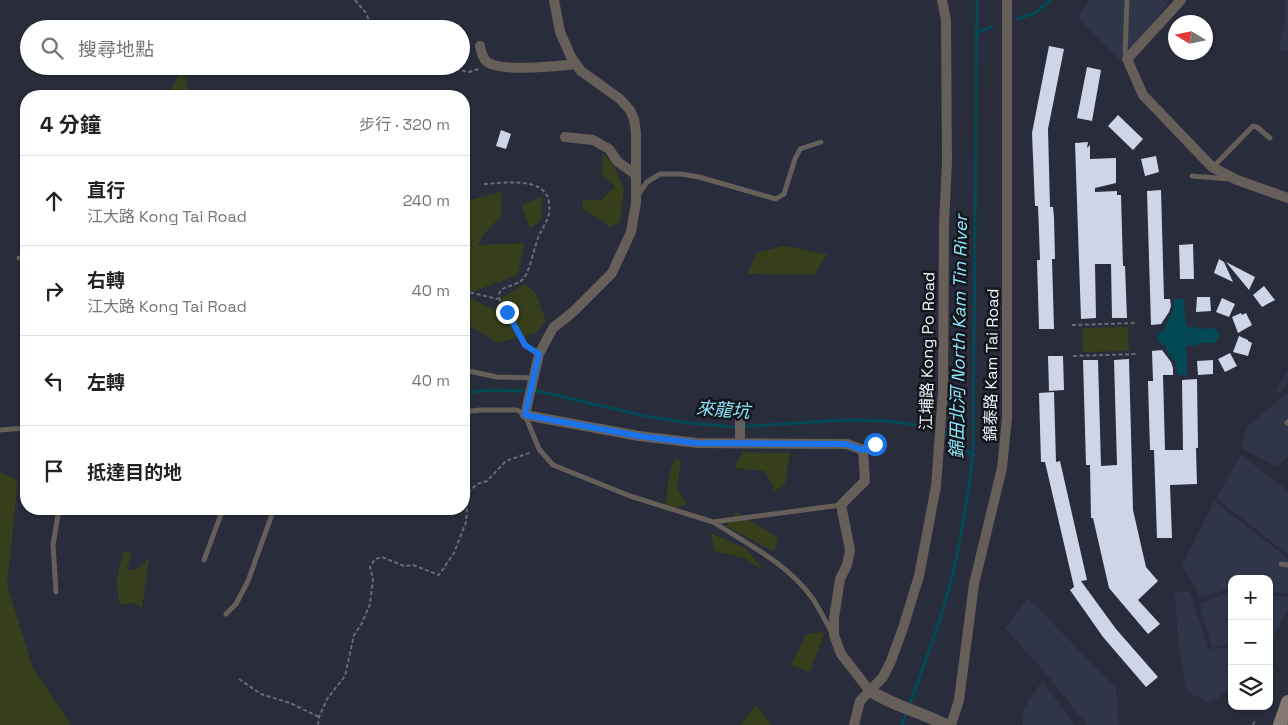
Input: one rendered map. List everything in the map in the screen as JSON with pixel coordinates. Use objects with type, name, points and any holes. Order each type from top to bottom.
[{"type":"main road","points":[[1280,725],[1288,702]]},
{"type":"street","points":[[554,0],[560,32],[576,64],[581,71],[620,99],[630,110],[636,132],[636,203],[631,232],[612,273],[554,328],[539,354],[526,410],[652,438],[696,443],[846,444],[863,450],[875,444]]},
{"type":"street","name":"江埔路 Kong Po Road","points":[[854,725],[860,701],[883,677],[891,662],[915,592],[932,512],[938,464],[942,418],[948,56],[946,20],[942,0]]},
{"type":"street","name":"錦泰路 Kam Tai Road","points":[[951,725],[959,700],[974,584],[1002,468],[1007,418],[1007,0]]},
{"type":"street","points":[[1180,0],[1127,60],[1143,95],[1212,167],[1237,180],[1288,198]]},
{"type":"street","points":[[480,46],[481,53],[486,61],[494,66],[547,68],[576,64]]},
{"type":"street","points":[[565,137],[592,140],[609,149],[618,162],[635,174]]},
{"type":"street","points":[[740,421],[740,442]]},
{"type":"street","points":[[863,450],[865,481],[841,505],[850,550],[840,579],[834,618],[834,635],[841,654],[869,690],[883,700],[928,716],[946,725]]},
{"type":"lane","points":[[1126,1],[1124,53],[1127,60]]},
{"type":"lane","points":[[1212,167],[1253,126],[1270,138]]},
{"type":"lane","points":[[636,203],[638,195],[647,182],[660,174],[681,174],[699,177],[776,199],[784,194],[800,149],[821,142]]},
{"type":"lane","points":[[1192,176],[1237,180]]},
{"type":"lane","points":[[470,371],[532,382]]},
{"type":"lane","points":[[470,411],[526,410],[539,449],[553,465],[630,496],[713,522],[777,562],[813,599],[834,635]]},
{"type":"lane","points":[[0,430],[20,428]]},
{"type":"lane","points":[[713,522],[841,505]]},
{"type":"lane","points":[[56,592],[53,545],[58,515]]},
{"type":"lane","points":[[204,560],[221,515]]},
{"type":"lane","points":[[226,614],[236,604],[248,581],[272,515]]},
{"type":"lane","points":[[1280,564],[1288,565]]},
{"type":"path","points":[[355,0],[366,13],[369,20]]},
{"type":"path","points":[[470,72],[494,66]]},
{"type":"path","points":[[484,184],[522,182],[534,185],[548,196],[550,211],[534,249],[527,273],[523,280],[502,289],[499,292],[498,299],[525,345],[539,354]]},
{"type":"path","points":[[470,292],[498,299]]},
{"type":"path","points":[[1072,325],[1138,323]]},
{"type":"path","points":[[1073,356],[1138,354]]},
{"type":"path","points":[[470,492],[477,484],[487,481],[506,461],[539,449]]},
{"type":"path","points":[[318,725],[319,717],[327,699],[345,676],[354,635],[362,623],[370,604],[373,579],[370,567],[375,559],[382,557],[404,566],[413,565],[439,575],[454,553],[466,522],[466,515]]},
{"type":"path","points":[[239,679],[261,694],[290,703],[319,717]]},
{"type":"path","points":[[1253,725],[1256,719]]},
{"type":"shaded area","points":[[1089,0],[1170,0],[1122,63],[1078,18]]},
{"type":"shaded area","points":[[1286,0],[1288,0],[1288,52],[1278,50],[1284,27]]},
{"type":"shaded area","points":[[1174,299],[1184,299],[1186,327],[1196,327],[1196,329],[1215,328],[1220,335],[1216,343],[1197,343],[1197,345],[1186,346],[1187,375],[1177,375],[1176,364],[1166,351],[1166,346],[1162,345],[1157,339],[1159,333],[1165,329],[1172,313]]},
{"type":"shaded area","points":[[1288,370],[1288,383],[1278,394],[1276,390]]},
{"type":"shaded area","points":[[1288,392],[1288,456],[1277,467],[1241,448],[1247,427]]},
{"type":"shaded area","points":[[1241,455],[1288,491],[1288,555],[1216,498]]},
{"type":"shaded area","points":[[1214,501],[1288,558],[1288,594],[1273,592],[1273,575],[1228,575],[1228,589],[1200,597],[1182,565]]},
{"type":"shaded area","points":[[1189,591],[1208,649],[1228,646],[1228,691],[1210,703],[1187,692],[1178,641],[1175,592]]},
{"type":"shaded area","points":[[1228,592],[1228,645],[1212,647],[1199,604]]},
{"type":"shaded area","points":[[1273,595],[1288,597],[1288,609],[1273,637]]},
{"type":"shaded area","points":[[1028,598],[1116,688],[1119,725],[1087,725],[1043,670],[1005,628]]},
{"type":"shaded area","points":[[1042,681],[1075,725],[1023,725],[1022,711]]},
{"type":"green space","points":[[179,75],[184,75],[189,90],[171,90]]},
{"type":"green space","points":[[603,154],[612,161],[624,189],[620,222],[610,228],[598,218],[582,209],[583,200],[601,200],[615,187],[601,173]]},
{"type":"green space","points":[[501,192],[501,216],[484,234],[478,245],[524,243],[518,275],[470,293],[470,200]]},
{"type":"green space","points":[[542,197],[541,220],[530,229],[521,205]]},
{"type":"green space","points":[[783,246],[827,254],[814,275],[748,274],[756,253]]},
{"type":"green space","points":[[525,284],[535,292],[546,321],[536,333],[497,343],[470,326],[470,298],[494,310],[503,297]]},
{"type":"green space","points":[[1128,327],[1129,351],[1083,352],[1082,328]]},
{"type":"green space","points":[[743,452],[790,453],[785,484],[775,491],[765,471],[734,468]]},
{"type":"green space","points":[[675,458],[681,461],[677,488],[687,504],[664,512],[670,472]]},
{"type":"green space","points":[[0,472],[18,480],[7,585],[33,668],[71,725],[0,725]]},
{"type":"green space","points":[[736,512],[778,537],[774,552],[726,526]]},
{"type":"green space","points":[[711,533],[745,548],[766,572],[744,558],[714,551]]},
{"type":"green space","points":[[132,551],[127,570],[135,570],[149,559],[142,608],[134,603],[120,605],[116,583],[123,552]]},
{"type":"green space","points":[[825,632],[810,672],[791,665],[806,634]]},
{"type":"green space","points":[[756,705],[772,725],[740,725]]},
{"type":"building","points":[[1049,46],[1064,49],[1048,129],[1050,207],[1053,207],[1054,217],[1055,259],[1052,259],[1054,329],[1039,329],[1037,260],[1040,260],[1039,232],[1038,206],[1035,206],[1032,133]]},
{"type":"building","points":[[1087,67],[1101,70],[1092,121],[1077,118]]},
{"type":"building","points":[[1118,115],[1143,139],[1133,150],[1108,126]]},
{"type":"building","points":[[501,130],[511,134],[506,149],[496,146]]},
{"type":"building","points":[[1088,142],[1087,148],[1090,145],[1090,159],[1116,158],[1116,183],[1095,188],[1095,192],[1117,191],[1117,195],[1121,195],[1127,318],[1112,318],[1111,264],[1095,264],[1096,318],[1081,319],[1075,143]]},
{"type":"building","points":[[1156,156],[1159,172],[1145,176],[1141,159]]},
{"type":"building","points":[[1161,190],[1164,299],[1170,299],[1171,306],[1161,324],[1151,325],[1147,191]]},
{"type":"building","points":[[1193,244],[1194,279],[1180,279],[1179,245]]},
{"type":"building","points":[[1219,259],[1224,262],[1233,282],[1214,273]]},
{"type":"building","points":[[1226,262],[1255,277],[1249,290]]},
{"type":"building","points":[[1264,286],[1275,300],[1262,307],[1253,295]]},
{"type":"building","points":[[1197,297],[1210,297],[1211,311],[1196,312]]},
{"type":"building","points":[[1222,298],[1235,304],[1229,317],[1216,312]]},
{"type":"building","points":[[1241,313],[1242,315],[1246,313],[1252,325],[1238,333],[1232,317]]},
{"type":"building","points":[[1239,336],[1252,343],[1248,356],[1233,352]]},
{"type":"building","points":[[1162,350],[1173,368],[1173,375],[1163,375],[1165,450],[1183,450],[1182,380],[1197,379],[1197,484],[1170,485],[1172,538],[1157,538],[1154,450],[1150,450],[1148,381],[1153,381],[1152,351]]},
{"type":"building","points":[[1230,353],[1237,366],[1225,372],[1218,359]]},
{"type":"building","points":[[1048,356],[1063,356],[1064,390],[1049,391]]},
{"type":"building","points":[[1129,359],[1133,510],[1146,567],[1158,581],[1138,600],[1160,624],[1148,634],[1109,588],[1093,518],[1091,518],[1090,465],[1086,465],[1083,360],[1098,360],[1101,466],[1117,465],[1114,360]]},
{"type":"building","points":[[1213,360],[1213,374],[1198,375],[1197,361]]},
{"type":"building","points":[[1054,392],[1056,462],[1060,461],[1087,580],[1081,581],[1116,629],[1158,677],[1146,687],[1103,637],[1070,590],[1074,587],[1045,462],[1041,462],[1039,393]]},
{"type":"waterway","name":"錦田北河 North Kam Tin River","points":[[909,706],[949,590],[959,544],[973,456],[977,0]]},
{"type":"waterway","points":[[1018,19],[1035,13],[1050,0]]},
{"type":"waterway","points":[[976,33],[992,27]]},
{"type":"waterway","name":"來龍坑","points":[[470,392],[489,390],[538,391],[645,416],[688,423],[735,427],[845,420],[888,421],[930,427],[950,436],[973,456]]},
{"type":"waterway","name":"錦田北河 North Kam Tin River","points":[[902,725],[907,711]]},
{"type":"route","points":[[507,312],[525,345],[539,354],[525,415],[639,436],[696,443],[846,444],[863,450],[875,444]]}]
